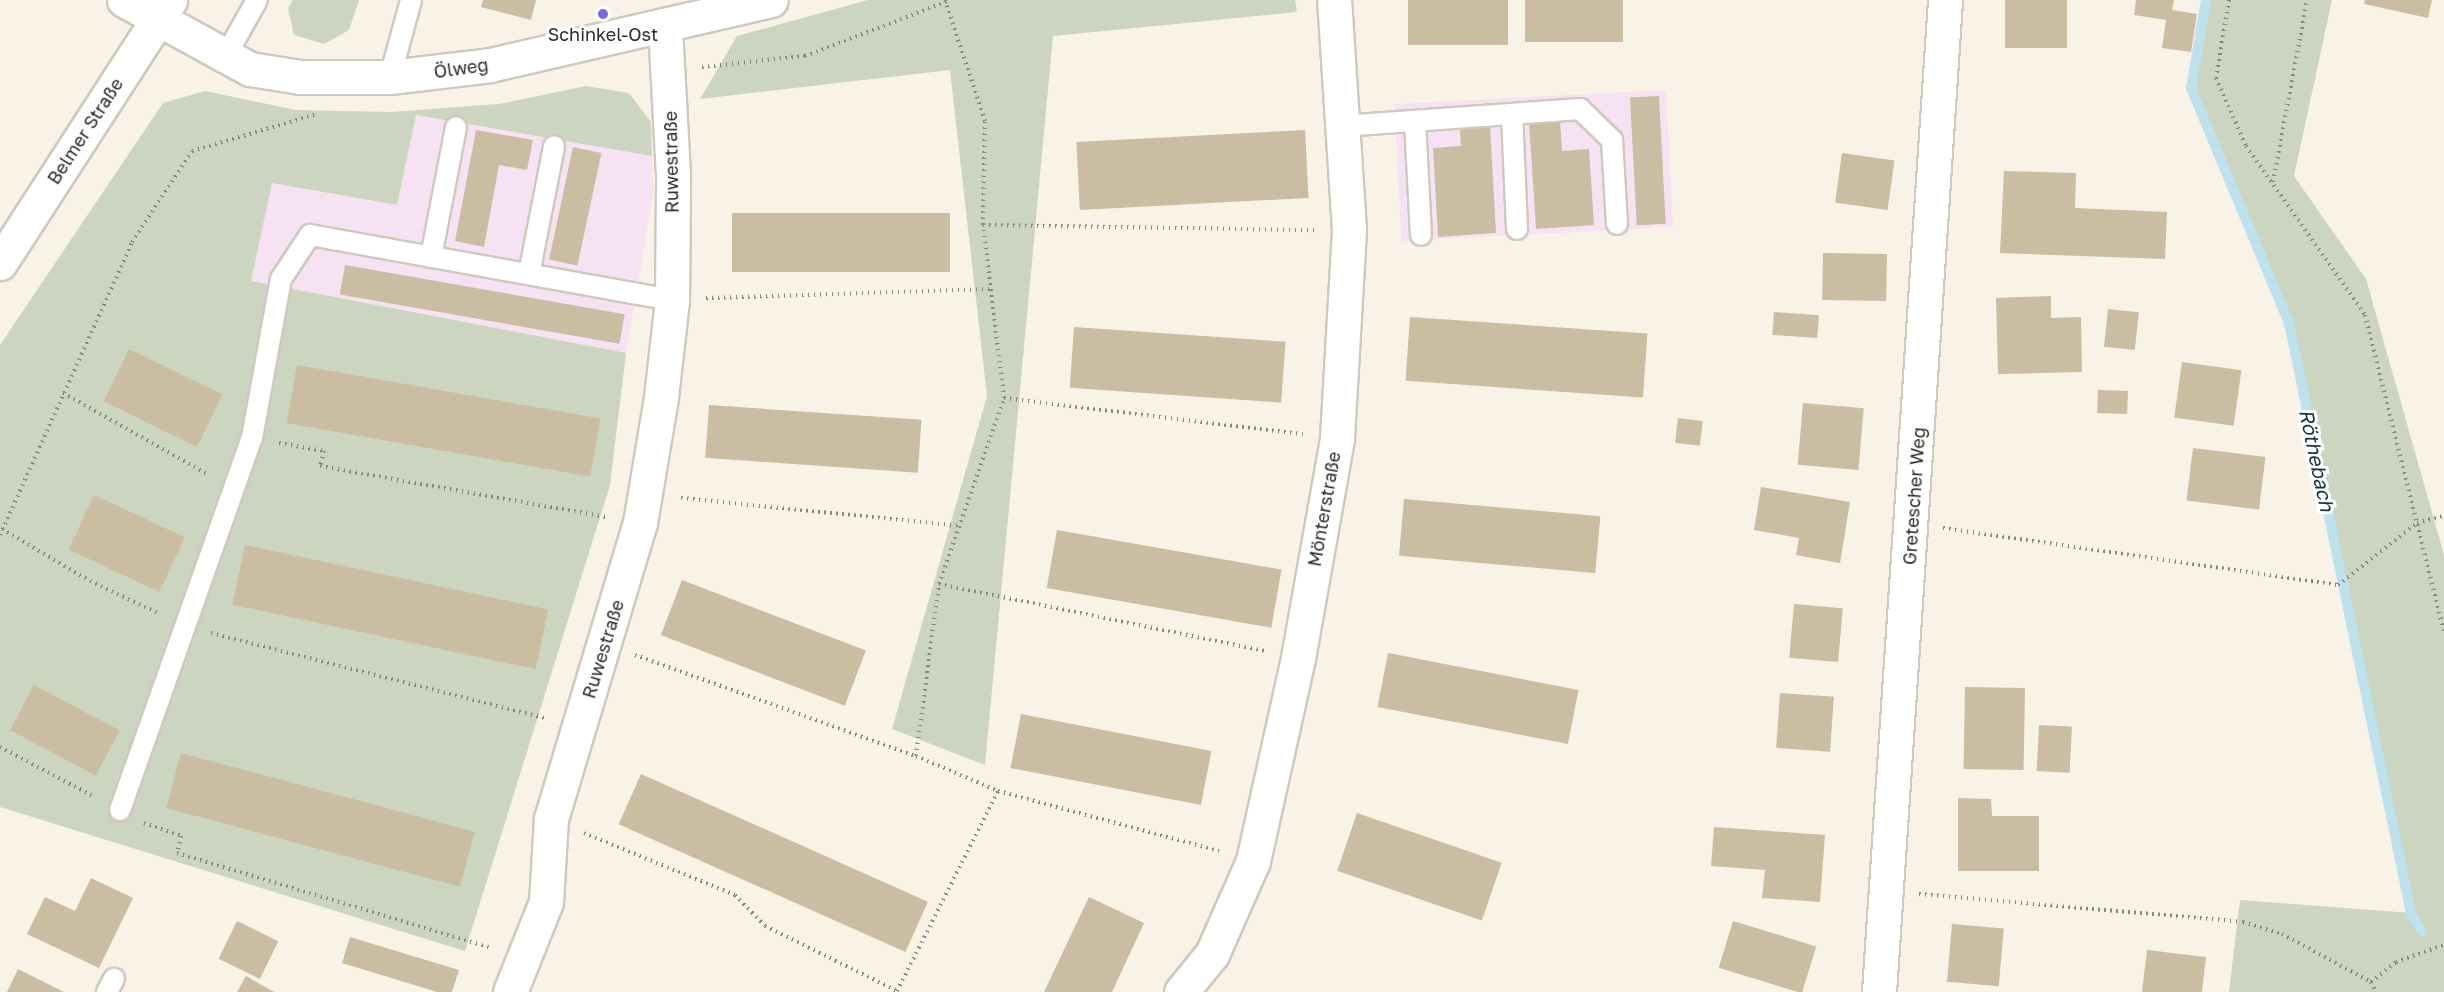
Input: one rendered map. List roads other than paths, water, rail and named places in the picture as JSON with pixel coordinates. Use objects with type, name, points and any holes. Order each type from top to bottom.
[{"type":"street","name":"Ölweg","points":[[124,0],[164,9],[225,57],[250,69],[300,78],[390,77],[490,65],[771,0]]},
{"type":"street","name":"Mönterstraße","points":[[1181,992],[1212,954],[1253,861],[1298,658],[1337,438],[1349,230],[1334,0]]},
{"type":"street","name":"Gretescher Weg","points":[[1879,992],[1889,891],[1945,0]]},
{"type":"street","name":"Belmer Straße","points":[[0,263],[164,9]]},
{"type":"street","name":"Ruwestraße","points":[[510,992],[546,902],[551,819],[606,644],[643,509],[672,300],[669,71],[665,26]]},
{"type":"lane","points":[[225,57],[257,0]]},
{"type":"lane","points":[[390,77],[411,0]]},
{"type":"lane","points":[[1342,126],[1580,109],[1612,140],[1617,224]]},
{"type":"lane","points":[[1512,114],[1517,230]]},
{"type":"lane","points":[[1415,121],[1421,235]]},
{"type":"lane","points":[[431,257],[456,127]]},
{"type":"lane","points":[[529,274],[554,146]]},
{"type":"lane","points":[[120,810],[188,627],[252,438],[281,279],[310,235],[672,300]]},
{"type":"waterway","name":"Röthebach","points":[[2206,0],[2191,88],[2289,323],[2411,913],[2422,931]]},
{"type":"place","name":"Schinkel-Ost","points":[[603,14]]}]
